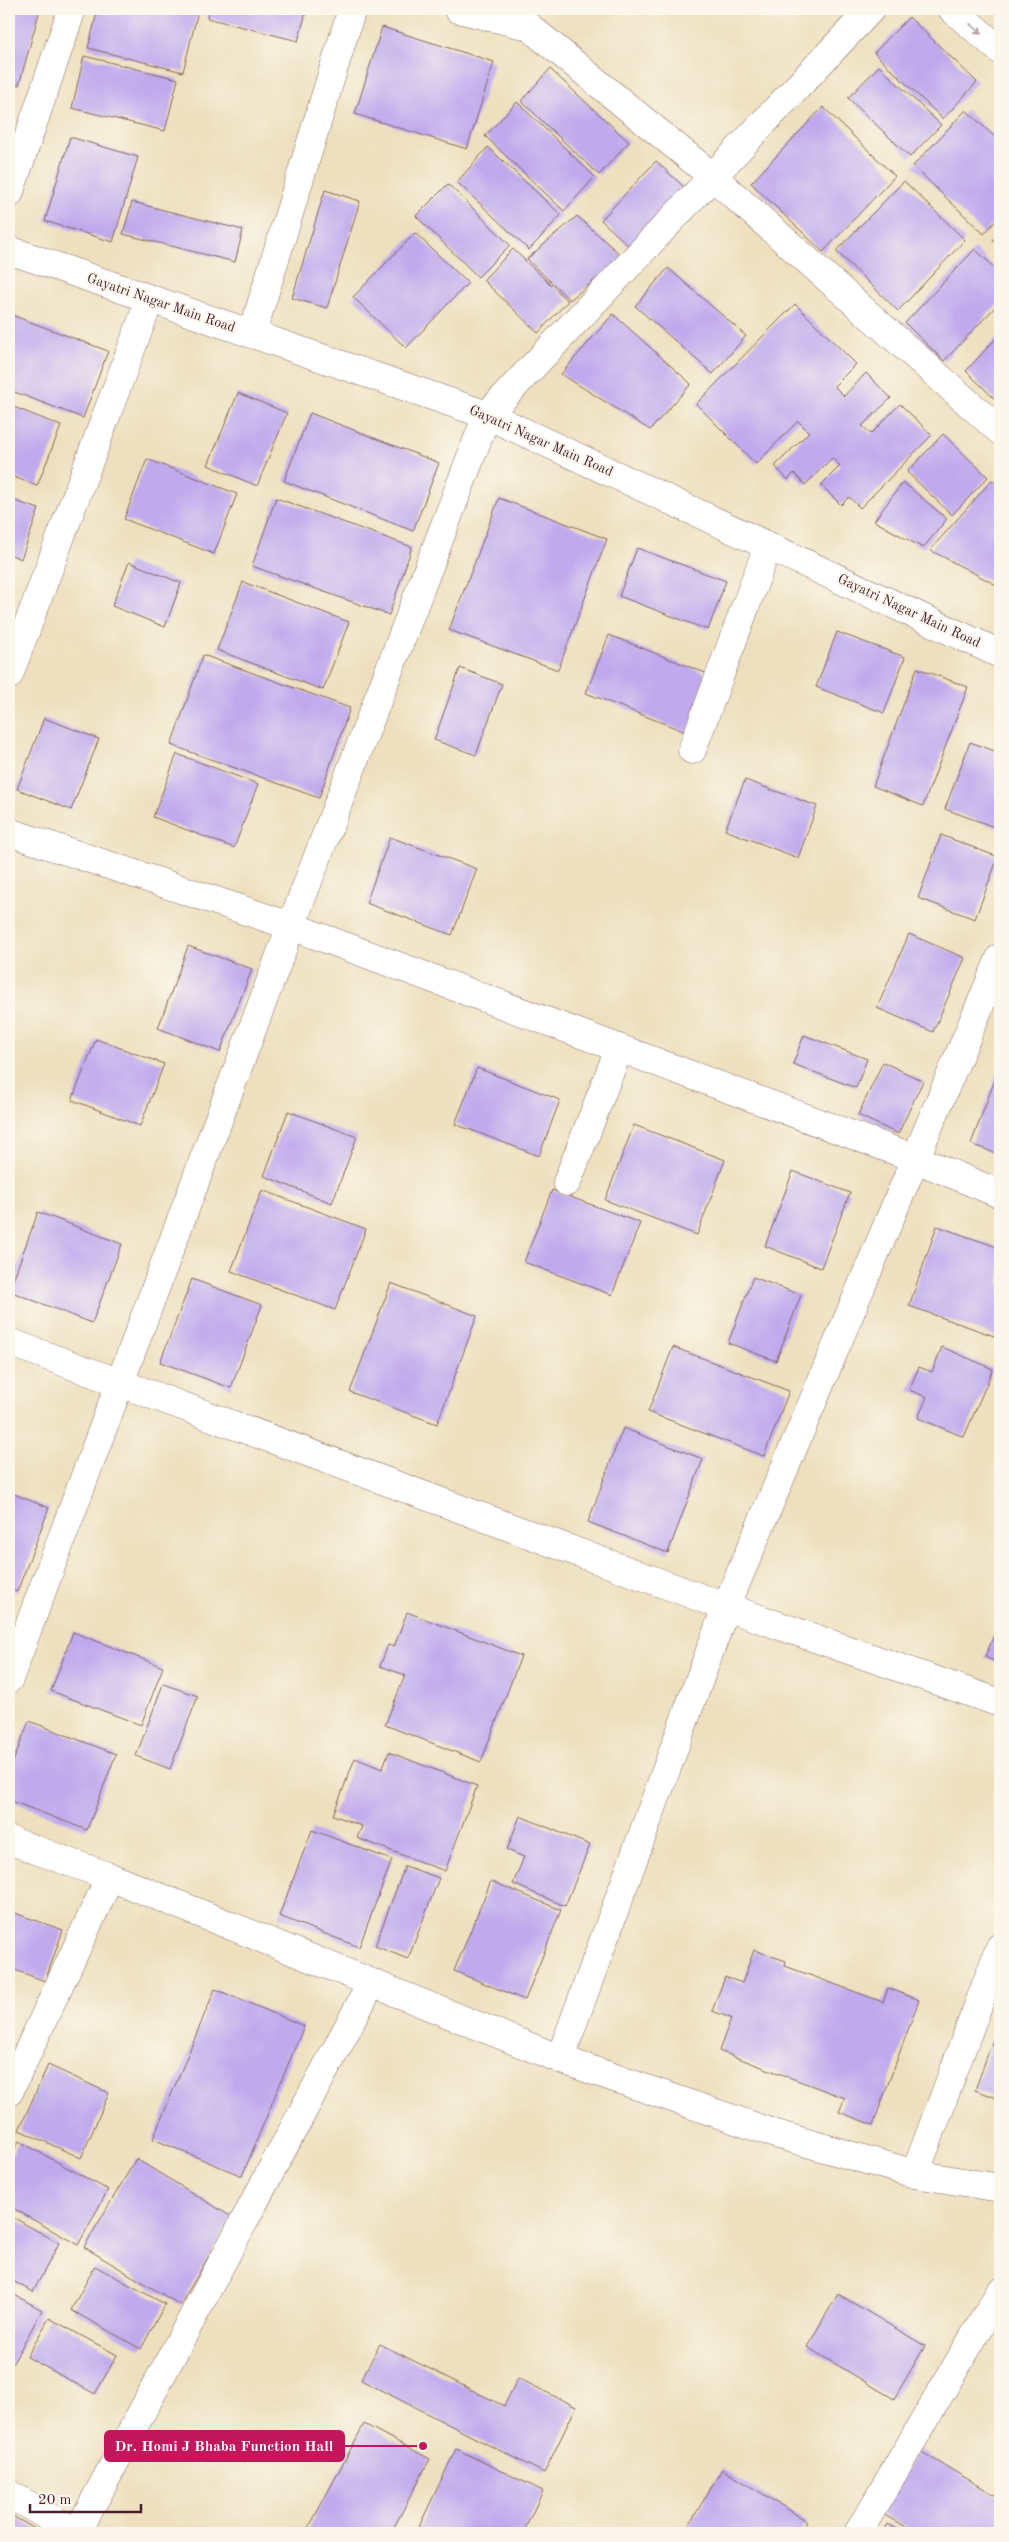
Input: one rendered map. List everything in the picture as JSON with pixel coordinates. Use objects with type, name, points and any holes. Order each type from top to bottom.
[{"type":"street","points":[[9,194],[72,9]]},
{"type":"street","points":[[252,334],[352,9]]},
{"type":"street","points":[[458,9],[528,26],[712,176],[1000,431]]},
{"type":"street","points":[[9,1679],[291,926],[486,415],[871,9]]},
{"type":"street","points":[[952,9],[1000,50]]},
{"type":"street","name":"Gayatri Nagar Main Road","points":[[9,250],[486,415],[1000,654]]},
{"type":"street","points":[[9,675],[150,298]]},
{"type":"street","points":[[692,750],[768,546]]},
{"type":"street","points":[[9,832],[291,926],[914,1158],[1000,1194]]},
{"type":"street","points":[[560,2059],[726,1608],[914,1158],[1000,958]]},
{"type":"street","points":[[567,1182],[619,1049]]},
{"type":"street","points":[[9,1342],[726,1608],[1000,1703]]},
{"type":"street","points":[[9,1840],[110,1877],[560,2059],[776,2134],[915,2174],[1000,2188]]},
{"type":"street","points":[[9,2092],[110,1877]]},
{"type":"street","points":[[915,2174],[1000,1947]]},
{"type":"street","points":[[9,2494],[77,2533],[371,1984]]},
{"type":"street","points":[[858,2533],[1000,2292]]},
{"type":"building","points":[[9,9],[40,9],[19,85],[9,83]]},
{"type":"building","points":[[98,9],[174,9],[197,15],[183,72],[88,48]]},
{"type":"building","points":[[209,9],[307,9],[298,41],[207,18]]},
{"type":"building","points":[[909,17],[977,82],[943,119],[874,53]]},
{"type":"building","points":[[382,27],[494,62],[467,149],[355,114]]},
{"type":"building","points":[[84,56],[178,79],[165,131],[72,108]]},
{"type":"building","points":[[879,66],[941,125],[910,157],[848,98]]},
{"type":"building","points":[[550,69],[629,142],[599,175],[521,101]]},
{"type":"building","points":[[517,102],[595,177],[564,211],[485,136]]},
{"type":"building","points":[[823,107],[895,176],[823,252],[751,183]]},
{"type":"building","points":[[966,110],[1000,142],[1000,216],[984,234],[913,166]]},
{"type":"building","points":[[70,137],[138,157],[113,242],[45,221]]},
{"type":"building","points":[[488,147],[561,215],[529,250],[457,182]]},
{"type":"building","points":[[656,161],[686,189],[631,248],[601,220]]},
{"type":"building","points":[[904,181],[965,240],[898,311],[836,251]]},
{"type":"building","points":[[448,184],[510,245],[478,277],[416,216]]},
{"type":"building","points":[[325,190],[360,201],[327,308],[292,298]]},
{"type":"building","points":[[132,202],[243,230],[235,262],[123,234]]},
{"type":"building","points":[[577,216],[623,257],[570,300],[527,259]]},
{"type":"building","points":[[1000,232],[1000,246],[993,240]]},
{"type":"building","points":[[415,233],[468,283],[406,348],[353,297]]},
{"type":"building","points":[[513,249],[568,301],[538,333],[483,280]]},
{"type":"building","points":[[975,249],[1000,273],[1000,302],[944,361],[905,323]]},
{"type":"building","points":[[668,268],[746,336],[713,374],[635,306]]},
{"type":"building","points":[[795,304],[856,364],[834,386],[844,396],[866,373],[891,398],[862,426],[871,434],[900,404],[932,435],[860,508],[849,497],[841,505],[821,485],[840,466],[832,458],[805,485],[794,473],[788,480],[775,466],[809,432],[798,421],[756,464],[696,404]]},
{"type":"building","points":[[9,314],[108,351],[83,418],[9,390]]},
{"type":"building","points":[[613,314],[691,384],[650,430],[561,374]]},
{"type":"building","points":[[1000,334],[1000,400],[998,402],[966,371]]},
{"type":"building","points":[[238,393],[287,413],[257,486],[208,465]]},
{"type":"building","points":[[9,405],[61,426],[37,486],[9,475]]},
{"type":"building","points":[[310,413],[439,463],[413,531],[284,481]]},
{"type":"building","points":[[943,434],[988,477],[952,515],[907,472]]},
{"type":"building","points":[[147,459],[237,494],[214,554],[124,519]]},
{"type":"building","points":[[992,480],[1000,486],[1000,587],[930,550]]},
{"type":"building","points":[[903,482],[947,519],[923,548],[874,521]]},
{"type":"building","points":[[276,498],[412,547],[389,615],[252,566]]},
{"type":"building","points":[[499,498],[607,539],[558,670],[449,630]]},
{"type":"building","points":[[9,499],[39,509],[21,559],[9,554]]},
{"type":"building","points":[[637,548],[726,581],[708,630],[619,596]]},
{"type":"building","points":[[129,562],[181,583],[165,627],[112,606]]},
{"type":"building","points":[[243,582],[349,622],[323,690],[217,650]]},
{"type":"building","points":[[837,632],[905,657],[884,713],[816,687]]},
{"type":"building","points":[[609,635],[713,676],[691,734],[586,693]]},
{"type":"building","points":[[203,655],[350,708],[319,798],[171,745]]},
{"type":"building","points":[[460,668],[502,684],[476,755],[434,740]]},
{"type":"building","points":[[917,668],[968,687],[923,806],[873,786]]},
{"type":"building","points":[[44,718],[99,739],[71,810],[17,789]]},
{"type":"building","points":[[970,742],[1000,753],[1000,829],[945,809]]},
{"type":"building","points":[[177,754],[258,784],[234,848],[153,817]]},
{"type":"building","points":[[745,780],[817,806],[798,858],[725,830]]},
{"type":"building","points":[[941,835],[998,857],[975,919],[918,898]]},
{"type":"building","points":[[390,837],[477,869],[452,935],[366,903]]},
{"type":"building","points":[[909,934],[965,958],[933,1032],[877,1008]]},
{"type":"building","points":[[188,946],[252,969],[220,1052],[158,1028]]},
{"type":"building","points":[[804,1035],[867,1059],[856,1088],[793,1064]]},
{"type":"building","points":[[96,1039],[164,1064],[140,1126],[72,1100]]},
{"type":"building","points":[[883,1062],[923,1081],[898,1134],[858,1115]]},
{"type":"building","points":[[1000,1066],[1000,1155],[971,1144]]},
{"type":"building","points":[[477,1068],[560,1100],[539,1156],[455,1124]]},
{"type":"building","points":[[288,1111],[357,1137],[332,1203],[264,1176]]},
{"type":"building","points":[[634,1125],[725,1160],[697,1235],[605,1200]]},
{"type":"building","points":[[793,1171],[850,1193],[821,1268],[765,1246]]},
{"type":"building","points":[[262,1190],[366,1229],[335,1310],[231,1271]]},
{"type":"building","points":[[552,1190],[640,1223],[612,1295],[524,1262]]},
{"type":"building","points":[[38,1212],[122,1244],[92,1323],[9,1291]]},
{"type":"building","points":[[937,1226],[1000,1248],[1000,1338],[909,1306]]},
{"type":"building","points":[[753,1277],[801,1295],[776,1361],[728,1343]]},
{"type":"building","points":[[192,1279],[262,1305],[231,1388],[160,1362]]},
{"type":"building","points":[[391,1283],[477,1316],[437,1424],[350,1392]]},
{"type":"building","points":[[673,1347],[789,1391],[764,1456],[648,1412]]},
{"type":"building","points":[[942,1347],[993,1369],[964,1437],[918,1418],[927,1397],[909,1390],[919,1367],[932,1372]]},
{"type":"building","points":[[623,1428],[703,1459],[668,1553],[588,1522]]},
{"type":"building","points":[[9,1492],[49,1508],[17,1592],[9,1589]]},
{"type":"building","points":[[407,1612],[521,1656],[481,1762],[385,1725],[405,1675],[380,1666],[388,1645],[394,1647]]},
{"type":"building","points":[[1000,1621],[1000,1664],[985,1657]]},
{"type":"building","points":[[73,1632],[163,1667],[141,1725],[51,1691]]},
{"type":"building","points":[[163,1684],[198,1696],[170,1769],[136,1756]]},
{"type":"building","points":[[29,1721],[116,1754],[87,1830],[9,1800],[9,1772]]},
{"type":"building","points":[[389,1752],[477,1786],[445,1871],[357,1838],[362,1826],[333,1815],[355,1758],[382,1769]]},
{"type":"building","points":[[520,1816],[590,1845],[565,1906],[513,1884],[524,1857],[507,1850]]},
{"type":"building","points":[[312,1830],[392,1860],[359,1947],[279,1916]]},
{"type":"building","points":[[405,1866],[439,1878],[408,1959],[375,1946]]},
{"type":"building","points":[[491,1881],[561,1910],[525,2000],[454,1971]]},
{"type":"building","points":[[9,1911],[63,1930],[45,1981],[9,1968]]},
{"type":"building","points":[[754,1950],[786,1961],[785,1966],[883,2002],[888,1988],[919,2000],[873,2125],[839,2112],[845,2098],[719,2051],[731,2018],[712,2011],[725,1977],[742,1983]]},
{"type":"building","points":[[215,1989],[304,2026],[242,2176],[153,2139]]},
{"type":"building","points":[[1000,2020],[1000,2099],[975,2090]]},
{"type":"building","points":[[48,2065],[109,2093],[81,2158],[19,2130]]},
{"type":"building","points":[[19,2141],[108,2190],[78,2245],[9,2206],[9,2159]]},
{"type":"building","points":[[136,2159],[232,2217],[180,2305],[84,2247]]},
{"type":"building","points":[[9,2215],[59,2243],[33,2292],[9,2279]]},
{"type":"building","points":[[95,2266],[165,2304],[141,2349],[71,2310]]},
{"type":"building","points":[[9,2292],[42,2310],[13,2363],[9,2361]]},
{"type":"building","points":[[838,2294],[925,2346],[894,2399],[807,2347]]},
{"type":"building","points":[[49,2318],[117,2355],[95,2394],[27,2357]]},
{"type":"building","points":[[380,2344],[504,2406],[518,2378],[576,2407],[544,2473],[361,2380]]},
{"type":"building","points":[[364,2424],[430,2459],[391,2533],[306,2533]]},
{"type":"building","points":[[456,2449],[543,2491],[523,2533],[416,2533]]},
{"type":"building","points":[[918,2450],[1000,2498],[1000,2533],[916,2533],[881,2513]]},
{"type":"building","points":[[722,2469],[807,2521],[800,2533],[704,2533],[689,2525]]},
{"type":"building","points":[[9,2514],[42,2533],[9,2533]]},
{"type":"building","points":[[888,2524],[904,2533],[883,2533]]},
{"type":"place","name":"Dr. Homi J Bhaba Function Hall","points":[[423,2446]]}]
